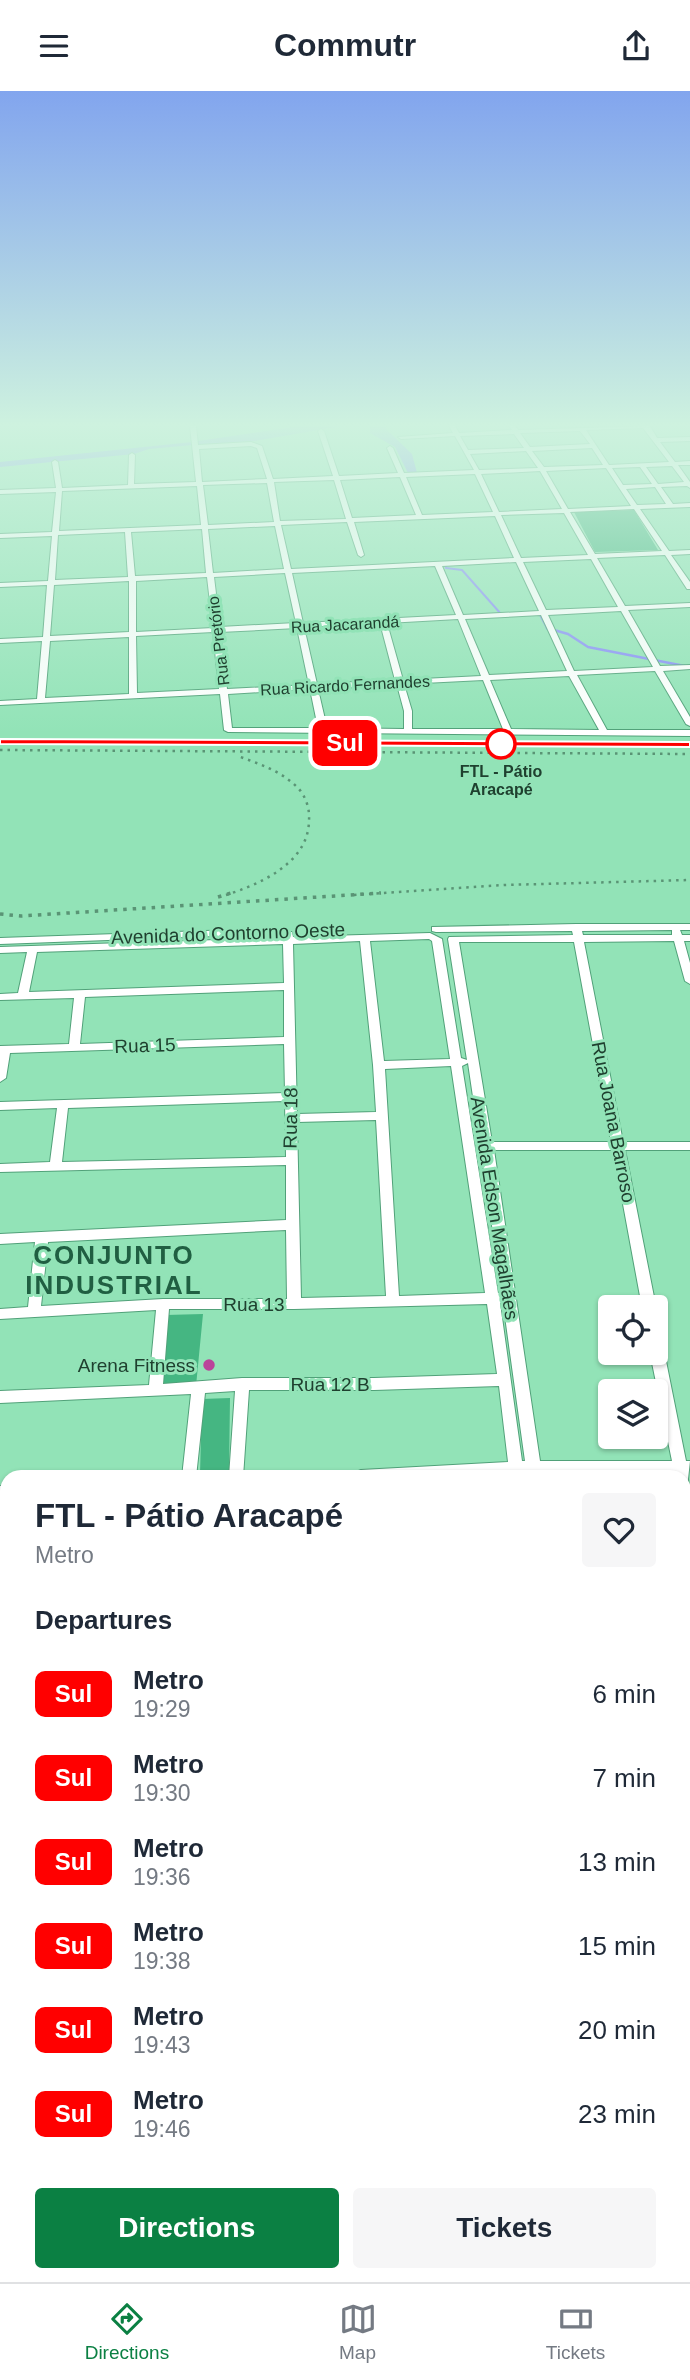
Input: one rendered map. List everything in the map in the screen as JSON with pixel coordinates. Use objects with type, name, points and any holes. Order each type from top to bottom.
[{"type":"street","points":[[41,701],[56,528]]},
{"type":"street","points":[[0,536],[155,528]]},
{"type":"street","name":"Rua Pretório","points":[[205,528],[228,730],[323,731]]},
{"type":"street","points":[[279,528],[323,731],[690,733]]},
{"type":"street","points":[[353,528],[361,555]]},
{"type":"street","points":[[505,528],[542,613],[604,732]]},
{"type":"street","points":[[574,528],[690,724]]},
{"type":"street","points":[[651,528],[690,587]]},
{"type":"street","points":[[128,530],[132,578],[133,697]]},
{"type":"street","points":[[0,585],[690,552]]},
{"type":"street","points":[[438,564],[508,731]]},
{"type":"street","name":"Rua Jacarandá","points":[[0,641],[690,605]]},
{"type":"street","points":[[383,622],[408,712],[408,731]]},
{"type":"street","name":"Rua Ricardo Fernandes","points":[[0,703],[690,667]]},
{"type":"street","points":[[677,933],[690,927]]},
{"type":"street","points":[[436,929],[453,939],[515,933],[577,932],[677,933],[690,938]]},
{"type":"street","name":"Avenida do Contorno Oeste","points":[[0,950],[141,941],[436,929],[515,933]]},
{"type":"street","name":"Rua Joana Barroso","points":[[577,932],[647,1295]]},
{"type":"street","points":[[677,933],[690,981]]},
{"type":"street","name":"Avenida do Contorno Oeste","points":[[288,936],[432,936],[439,943]]},
{"type":"street","name":"Rua 18","points":[[288,936],[294,1304]]},
{"type":"street","points":[[365,937],[379,1065],[393,1302]]},
{"type":"street","name":"Avenida Edson Magalhães","points":[[453,939],[471,1062],[487,1146],[534,1470]]},
{"type":"street","name":"Avenida do Contorno Oeste","points":[[0,941],[141,941]]},
{"type":"street","name":"Avenida Edson Magalhães","points":[[439,943],[516,1470]]},
{"type":"street","points":[[23,996],[33,949]]},
{"type":"street","points":[[0,997],[289,986]]},
{"type":"street","points":[[74,1047],[80,995]]},
{"type":"street","name":"Rua 15","points":[[2,1050],[291,1041]]},
{"type":"street","points":[[0,1078],[2,1050]]},
{"type":"street","points":[[379,1065],[471,1062]]},
{"type":"street","points":[[0,1106],[290,1097]]},
{"type":"street","points":[[56,1166],[63,1104]]},
{"type":"street","points":[[290,1118],[381,1115]]},
{"type":"street","points":[[487,1146],[690,1146]]},
{"type":"street","points":[[0,1168],[290,1161]]},
{"type":"street","points":[[0,1239],[292,1225]]},
{"type":"street","points":[[34,1313],[41,1238]]},
{"type":"street","name":"Rua 13","points":[[0,1314],[163,1304],[294,1304],[509,1298]]},
{"type":"street","points":[[155,1391],[163,1304]]},
{"type":"street","points":[[660,1365],[684,1470]]},
{"type":"street","points":[[236,1470],[242,1384]]},
{"type":"street","name":"Rua 12 B","points":[[0,1397],[155,1391],[242,1384],[505,1385],[523,1391]]},
{"type":"street","points":[[190,1470],[200,1388]]},
{"type":"green space","points":[[583,528],[645,528],[658,550],[595,552]]},
{"type":"green space","points":[[203,1314],[196,1386],[162,1387],[166,1315]]},
{"type":"green space","points":[[230,1398],[229,1470],[200,1470],[202,1399]]},
{"type":"waterway","points":[[445,562],[446,568],[462,570],[501,614]]},
{"type":"waterway","points":[[533,615],[540,615],[548,630]]},
{"type":"waterway","points":[[547,628],[568,634],[588,647],[690,667]]},
{"type":"railway","points":[[0,750],[690,754]]},
{"type":"railway","points":[[226,895],[267,878],[292,860],[307,835],[309,820],[306,802],[296,786],[276,772],[238,756]]},
{"type":"railway","points":[[354,895],[504,885],[690,880]]},
{"type":"railway","points":[[218,897],[231,893]]},
{"type":"railway","points":[[0,914],[21,916],[381,893]]},
{"type":"metro line","name":"Sul","points":[[0,742],[690,745]]},
{"type":"place","name":"FTL - Pátio Aracapé","points":[[501,744]]},
{"type":"place","name":"Arena Fitness","points":[[209,1365]]},
{"type":"district","name":"CONJUNTO INDUSTRIAL","points":[[114,1270]]}]
